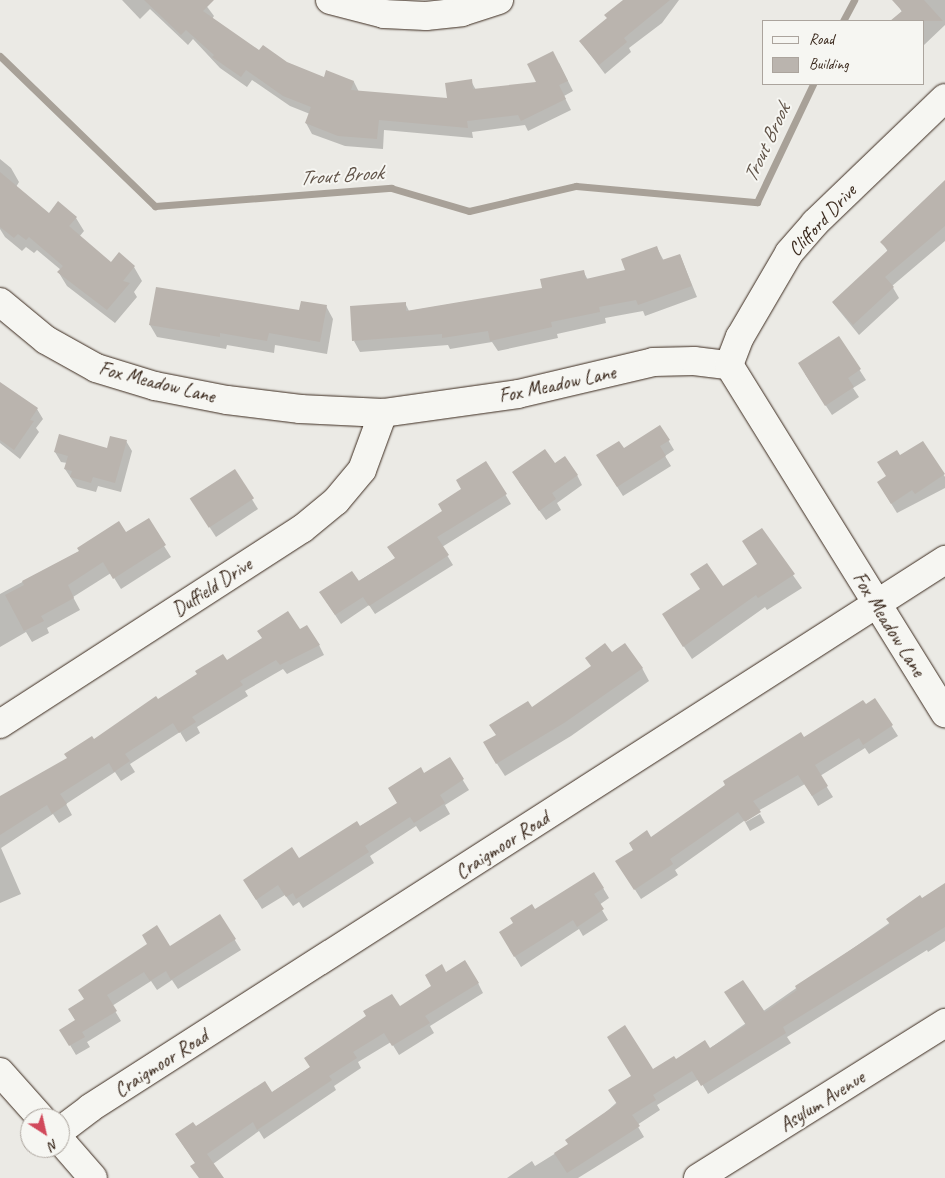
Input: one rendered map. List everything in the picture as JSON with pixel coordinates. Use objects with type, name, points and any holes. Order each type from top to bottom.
[{"type":"street","points":[[330,0],[384,14],[426,16],[462,12],[499,0]]},
{"type":"street","name":"Clifford Drive","points":[[729,365],[740,337],[789,253],[815,223],[945,98]]},
{"type":"street","name":"Fox Meadow Lane","points":[[0,302],[70,356],[96,368],[155,386],[291,408],[383,414],[518,394],[653,362],[694,361],[729,365],[876,605],[945,712]]},
{"type":"street","name":"Duffield Drive","points":[[0,724],[302,529],[336,501],[362,470],[383,414]]},
{"type":"street","name":"Craigmoor Road","points":[[70,1123],[90,1108],[945,560]]},
{"type":"street","name":"Asylum Avenue","points":[[698,1178],[945,1023]]},
{"type":"street","points":[[0,1072],[32,1108]]},
{"type":"street","points":[[70,1152],[93,1178]]},
{"type":"building","points":[[144,0],[214,0],[203,11],[259,50],[263,45],[287,62],[324,77],[326,70],[354,81],[351,90],[447,98],[445,83],[472,79],[473,89],[536,82],[527,64],[553,51],[568,81],[559,85],[566,99],[521,121],[518,115],[467,121],[468,128],[379,120],[377,139],[338,136],[305,123],[311,107],[283,96],[246,70],[241,77],[212,57],[214,55],[186,30],[181,35]]},
{"type":"building","points":[[623,0],[670,0],[624,38],[627,42],[599,65],[579,41],[607,18],[604,15]]},
{"type":"building","points":[[892,0],[924,0],[943,21],[891,20],[902,11]]},
{"type":"building","points":[[0,172],[49,213],[58,201],[77,217],[69,226],[111,262],[119,252],[135,266],[123,281],[130,283],[107,310],[57,272],[63,266],[29,237],[26,240],[18,234],[14,238],[0,227]]},
{"type":"building","points":[[945,180],[945,226],[885,277],[894,287],[853,325],[832,302],[888,250],[880,242]]},
{"type":"building","points":[[657,246],[662,260],[680,254],[692,286],[638,305],[636,300],[599,307],[600,312],[551,322],[552,327],[490,341],[488,331],[442,338],[442,334],[352,341],[350,306],[406,302],[406,311],[542,288],[540,279],[584,270],[586,279],[625,270],[621,259]]},
{"type":"building","points":[[156,287],[299,310],[301,301],[327,305],[320,342],[269,333],[267,341],[220,333],[220,337],[149,325]]},
{"type":"building","points":[[839,336],[861,369],[848,378],[854,387],[825,406],[798,363]]},
{"type":"building","points":[[0,382],[38,408],[30,420],[34,421],[14,450],[0,440]]},
{"type":"building","points":[[660,425],[670,440],[660,446],[666,456],[617,487],[596,455],[619,441],[624,448]]},
{"type":"building","points":[[59,434],[107,448],[110,436],[127,440],[115,483],[93,477],[91,483],[70,477],[72,471],[64,469],[68,456],[54,452]]},
{"type":"building","points":[[923,441],[945,474],[915,494],[912,490],[891,504],[877,482],[886,476],[877,462],[897,450],[900,455]]},
{"type":"building","points":[[545,449],[555,463],[565,456],[578,475],[552,493],[556,499],[539,511],[512,472]]},
{"type":"building","points":[[486,461],[507,494],[437,537],[449,555],[369,606],[363,597],[335,615],[319,592],[352,571],[359,581],[395,558],[387,547],[442,511],[438,504],[461,489],[456,480]]},
{"type":"building","points":[[235,469],[254,498],[209,528],[190,498]]},
{"type":"building","points":[[149,518],[166,545],[113,579],[103,562],[68,585],[74,598],[41,616],[44,621],[24,631],[5,595],[24,585],[22,581],[79,551],[77,548],[119,521],[126,532]]},
{"type":"building","points":[[762,528],[795,574],[758,598],[756,595],[683,647],[662,614],[700,589],[690,574],[707,563],[723,586],[757,564],[742,541]]},
{"type":"building","points":[[288,611],[300,629],[307,625],[320,645],[280,665],[276,660],[240,681],[243,685],[192,717],[196,722],[179,733],[173,723],[125,754],[130,761],[114,772],[109,763],[60,794],[67,804],[52,814],[47,805],[0,835],[0,796],[67,758],[64,754],[92,736],[94,739],[156,696],[158,699],[197,674],[195,671],[223,654],[227,660],[262,638],[257,631]]},
{"type":"building","points":[[605,643],[612,652],[625,643],[643,668],[564,723],[496,764],[483,742],[496,735],[489,725],[528,701],[532,707],[591,666],[585,658]]},
{"type":"building","points":[[875,698],[893,725],[863,745],[859,738],[815,765],[828,786],[812,796],[798,775],[753,801],[761,812],[745,822],[738,812],[670,859],[673,864],[634,890],[615,861],[633,850],[629,843],[647,830],[651,837],[725,785],[723,781],[801,732],[804,737],[863,700],[866,704]]},
{"type":"building","points":[[450,757],[464,779],[440,795],[445,803],[414,823],[410,817],[365,846],[369,852],[296,899],[293,893],[286,897],[278,885],[256,900],[243,880],[292,847],[299,858],[357,821],[360,826],[397,803],[388,788],[421,767],[424,773]]},
{"type":"building","points":[[594,872],[604,888],[594,894],[604,909],[577,927],[573,920],[514,957],[499,932],[513,923],[510,918],[532,904],[535,909]]},
{"type":"building","points":[[945,883],[945,927],[783,1027],[786,1033],[701,1086],[692,1071],[653,1095],[656,1100],[632,1115],[640,1126],[567,1173],[554,1153],[568,1144],[565,1140],[617,1104],[608,1090],[631,1076],[607,1037],[625,1025],[653,1069],[674,1056],[676,1059],[705,1040],[710,1048],[746,1025],[724,992],[743,980],[765,1012],[797,990],[795,986],[890,924],[886,919],[920,895],[922,898]]},
{"type":"building","points":[[220,914],[236,939],[171,980],[166,971],[150,981],[144,972],[107,995],[117,1011],[82,1032],[85,1037],[69,1046],[59,1030],[75,1020],[68,1009],[84,999],[78,990],[147,944],[142,935],[157,925],[170,946]]},
{"type":"building","points":[[465,960],[479,983],[425,1016],[430,1023],[392,1046],[384,1033],[353,1052],[357,1058],[329,1076],[332,1080],[257,1130],[253,1122],[207,1154],[224,1178],[199,1178],[190,1166],[195,1163],[175,1134],[193,1122],[196,1126],[265,1081],[272,1092],[310,1067],[304,1058],[366,1016],[363,1011],[392,994],[400,1006],[431,986],[425,975],[442,964],[446,972]]},
{"type":"waterway","name":"Trout Brook","points":[[844,20],[854,0]]},
{"type":"waterway","name":"Trout Brook","points":[[0,56],[155,206],[391,188],[469,211],[576,186],[757,202],[813,85]]}]
